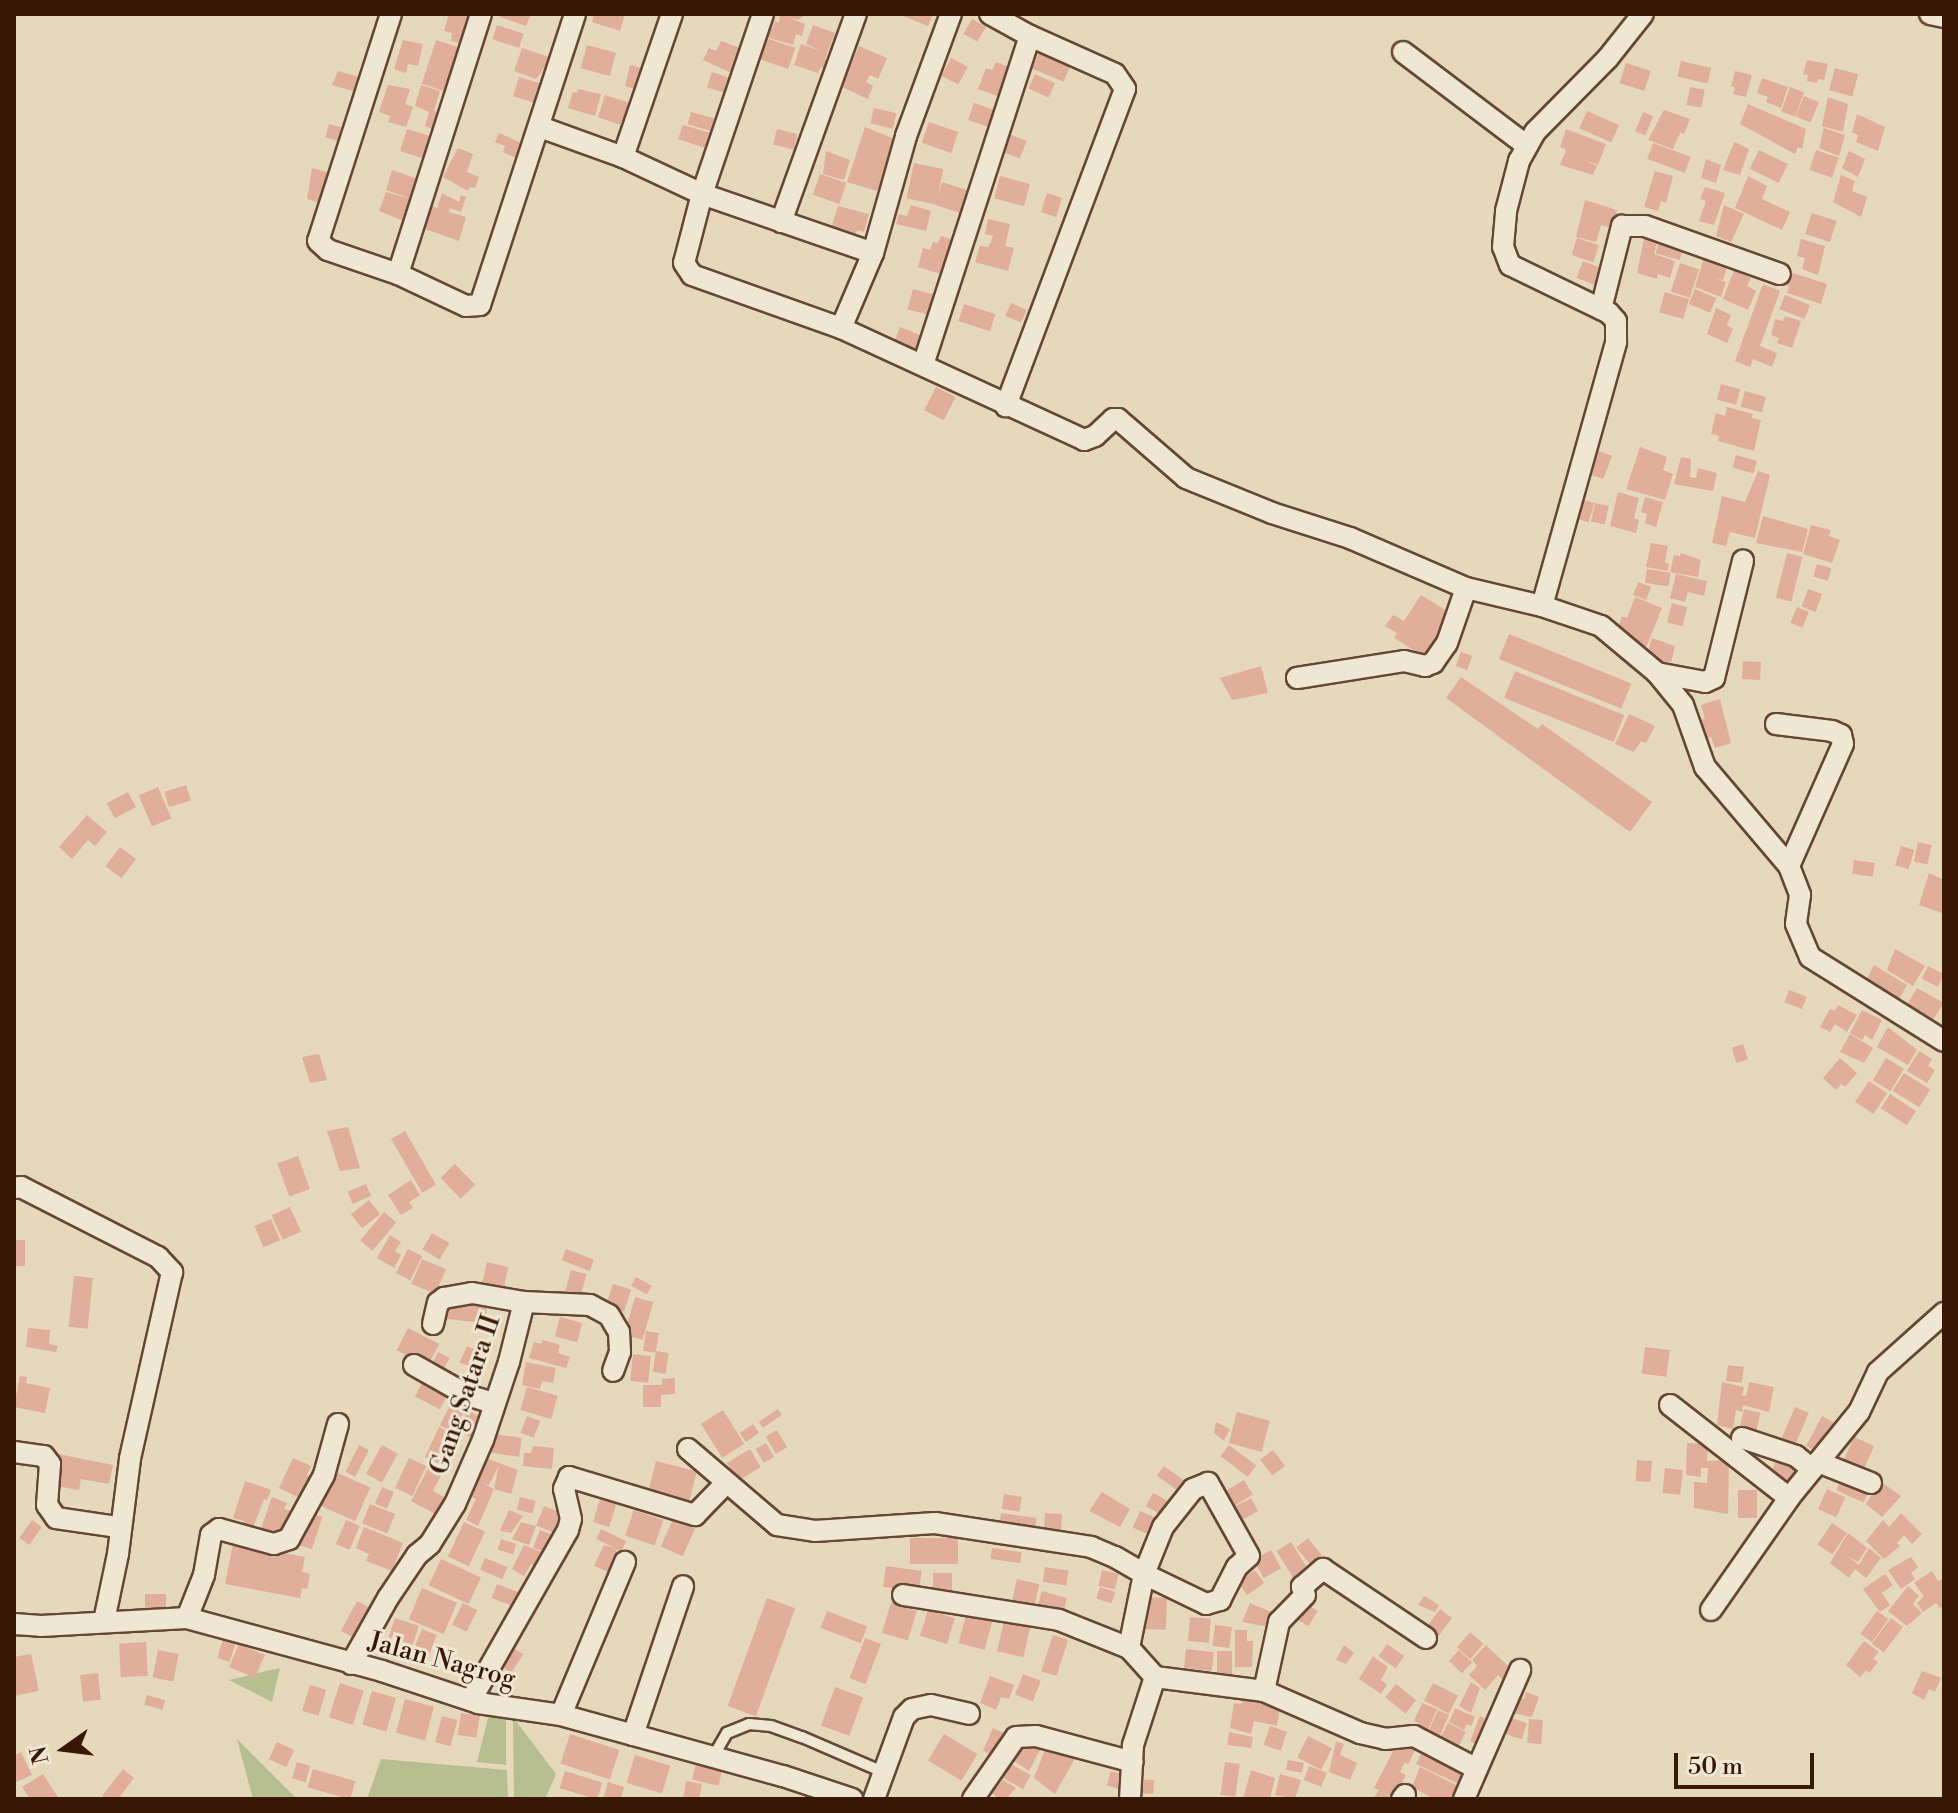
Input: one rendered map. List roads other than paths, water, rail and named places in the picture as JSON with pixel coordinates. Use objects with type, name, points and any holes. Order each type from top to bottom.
[{"type":"street","points":[[391,14],[318,241],[328,250],[398,274],[466,306],[480,305],[575,14]]},
{"type":"street","points":[[398,274],[481,14]]},
{"type":"street","points":[[623,157],[672,14]]},
{"type":"street","points":[[763,14],[702,194],[684,263],[692,275],[841,328],[1084,440],[1095,436],[1113,419],[1118,419],[1186,478],[1272,513],[1350,538],[1466,588],[1542,606],[1600,625],[1657,673],[1683,705],[1705,767],[1789,866],[1800,895],[1796,924],[1810,957],[1944,1041]]},
{"type":"street","points":[[781,222],[856,14]]},
{"type":"street","points":[[841,328],[873,253],[906,136],[951,14]]},
{"type":"street","points":[[990,14],[1030,36],[1115,74],[1125,89],[1006,406]]},
{"type":"street","points":[[1542,606],[1616,342],[1614,316],[1506,260],[1503,247],[1506,211],[1526,145],[1633,29],[1643,14]]},
{"type":"street","points":[[1930,14],[1944,17]]},
{"type":"street","points":[[923,365],[1030,36]]},
{"type":"street","points":[[1403,52],[1526,145]]},
{"type":"street","points":[[540,127],[623,157],[702,194],[873,253]]},
{"type":"street","points":[[1601,309],[1622,226],[1645,226],[1780,274]]},
{"type":"street","points":[[1657,673],[1705,682],[1714,678],[1743,561]]},
{"type":"street","points":[[1297,678],[1404,661],[1425,666],[1433,663],[1447,643],[1466,588]]},
{"type":"street","points":[[1776,724],[1832,731],[1841,735],[1843,744],[1839,760],[1789,866]]},
{"type":"street","points":[[14,1188],[21,1187],[158,1257],[172,1272],[139,1412],[118,1527],[118,1554],[104,1621]]},
{"type":"street","points":[[433,1324],[438,1303],[452,1295],[472,1293],[524,1302],[590,1305],[609,1315],[619,1332],[620,1352],[613,1371]]},
{"type":"street","name":"Gang Satara II","points":[[351,1664],[388,1598],[417,1555],[430,1544],[455,1504],[483,1440],[509,1362],[524,1302]]},
{"type":"street","points":[[1711,1610],[1789,1498],[1859,1412],[1878,1372],[1891,1357],[1944,1313]]},
{"type":"street","points":[[414,1365],[467,1395],[493,1403]]},
{"type":"street","points":[[1670,1405],[1789,1498]]},
{"type":"street","points":[[187,1618],[199,1593],[214,1531],[231,1531],[274,1544],[282,1543],[296,1531],[324,1475],[338,1424]]},
{"type":"street","points":[[1742,1438],[1871,1483]]},
{"type":"street","points":[[688,1449],[777,1525],[815,1531],[935,1523],[1091,1547],[1144,1574],[1206,1604],[1220,1600],[1237,1567],[1249,1556],[1208,1483],[1193,1489],[1163,1527],[1144,1574],[1129,1648]]},
{"type":"street","points":[[14,1452],[44,1456],[50,1464],[47,1505],[56,1518],[118,1527]]},
{"type":"street","points":[[471,1700],[568,1530],[571,1514],[564,1489],[569,1477],[695,1515],[726,1483]]},
{"type":"street","points":[[561,1715],[625,1562]]},
{"type":"street","points":[[1264,1691],[1279,1622],[1305,1595],[1302,1587],[1323,1569],[1426,1638]]},
{"type":"street","points":[[633,1735],[683,1586]]},
{"type":"street","points":[[903,1595],[1059,1620],[1129,1648],[1155,1677],[1264,1691],[1360,1733],[1385,1739],[1414,1736],[1477,1769]]},
{"type":"street","name":"Jalan Nagrog","points":[[14,1624],[41,1626],[187,1618],[471,1700],[561,1715],[852,1799]]},
{"type":"street","points":[[1464,1799],[1520,1670]]},
{"type":"street","points":[[1130,1799],[1133,1745],[1155,1677]]},
{"type":"street","points":[[874,1799],[904,1717],[912,1709],[931,1705],[969,1714]]},
{"type":"street","points":[[973,1799],[1016,1737],[1036,1736],[1133,1762]]},
{"type":"lane","points":[[713,1757],[727,1733],[735,1727],[760,1725],[802,1737],[883,1772]]}]
